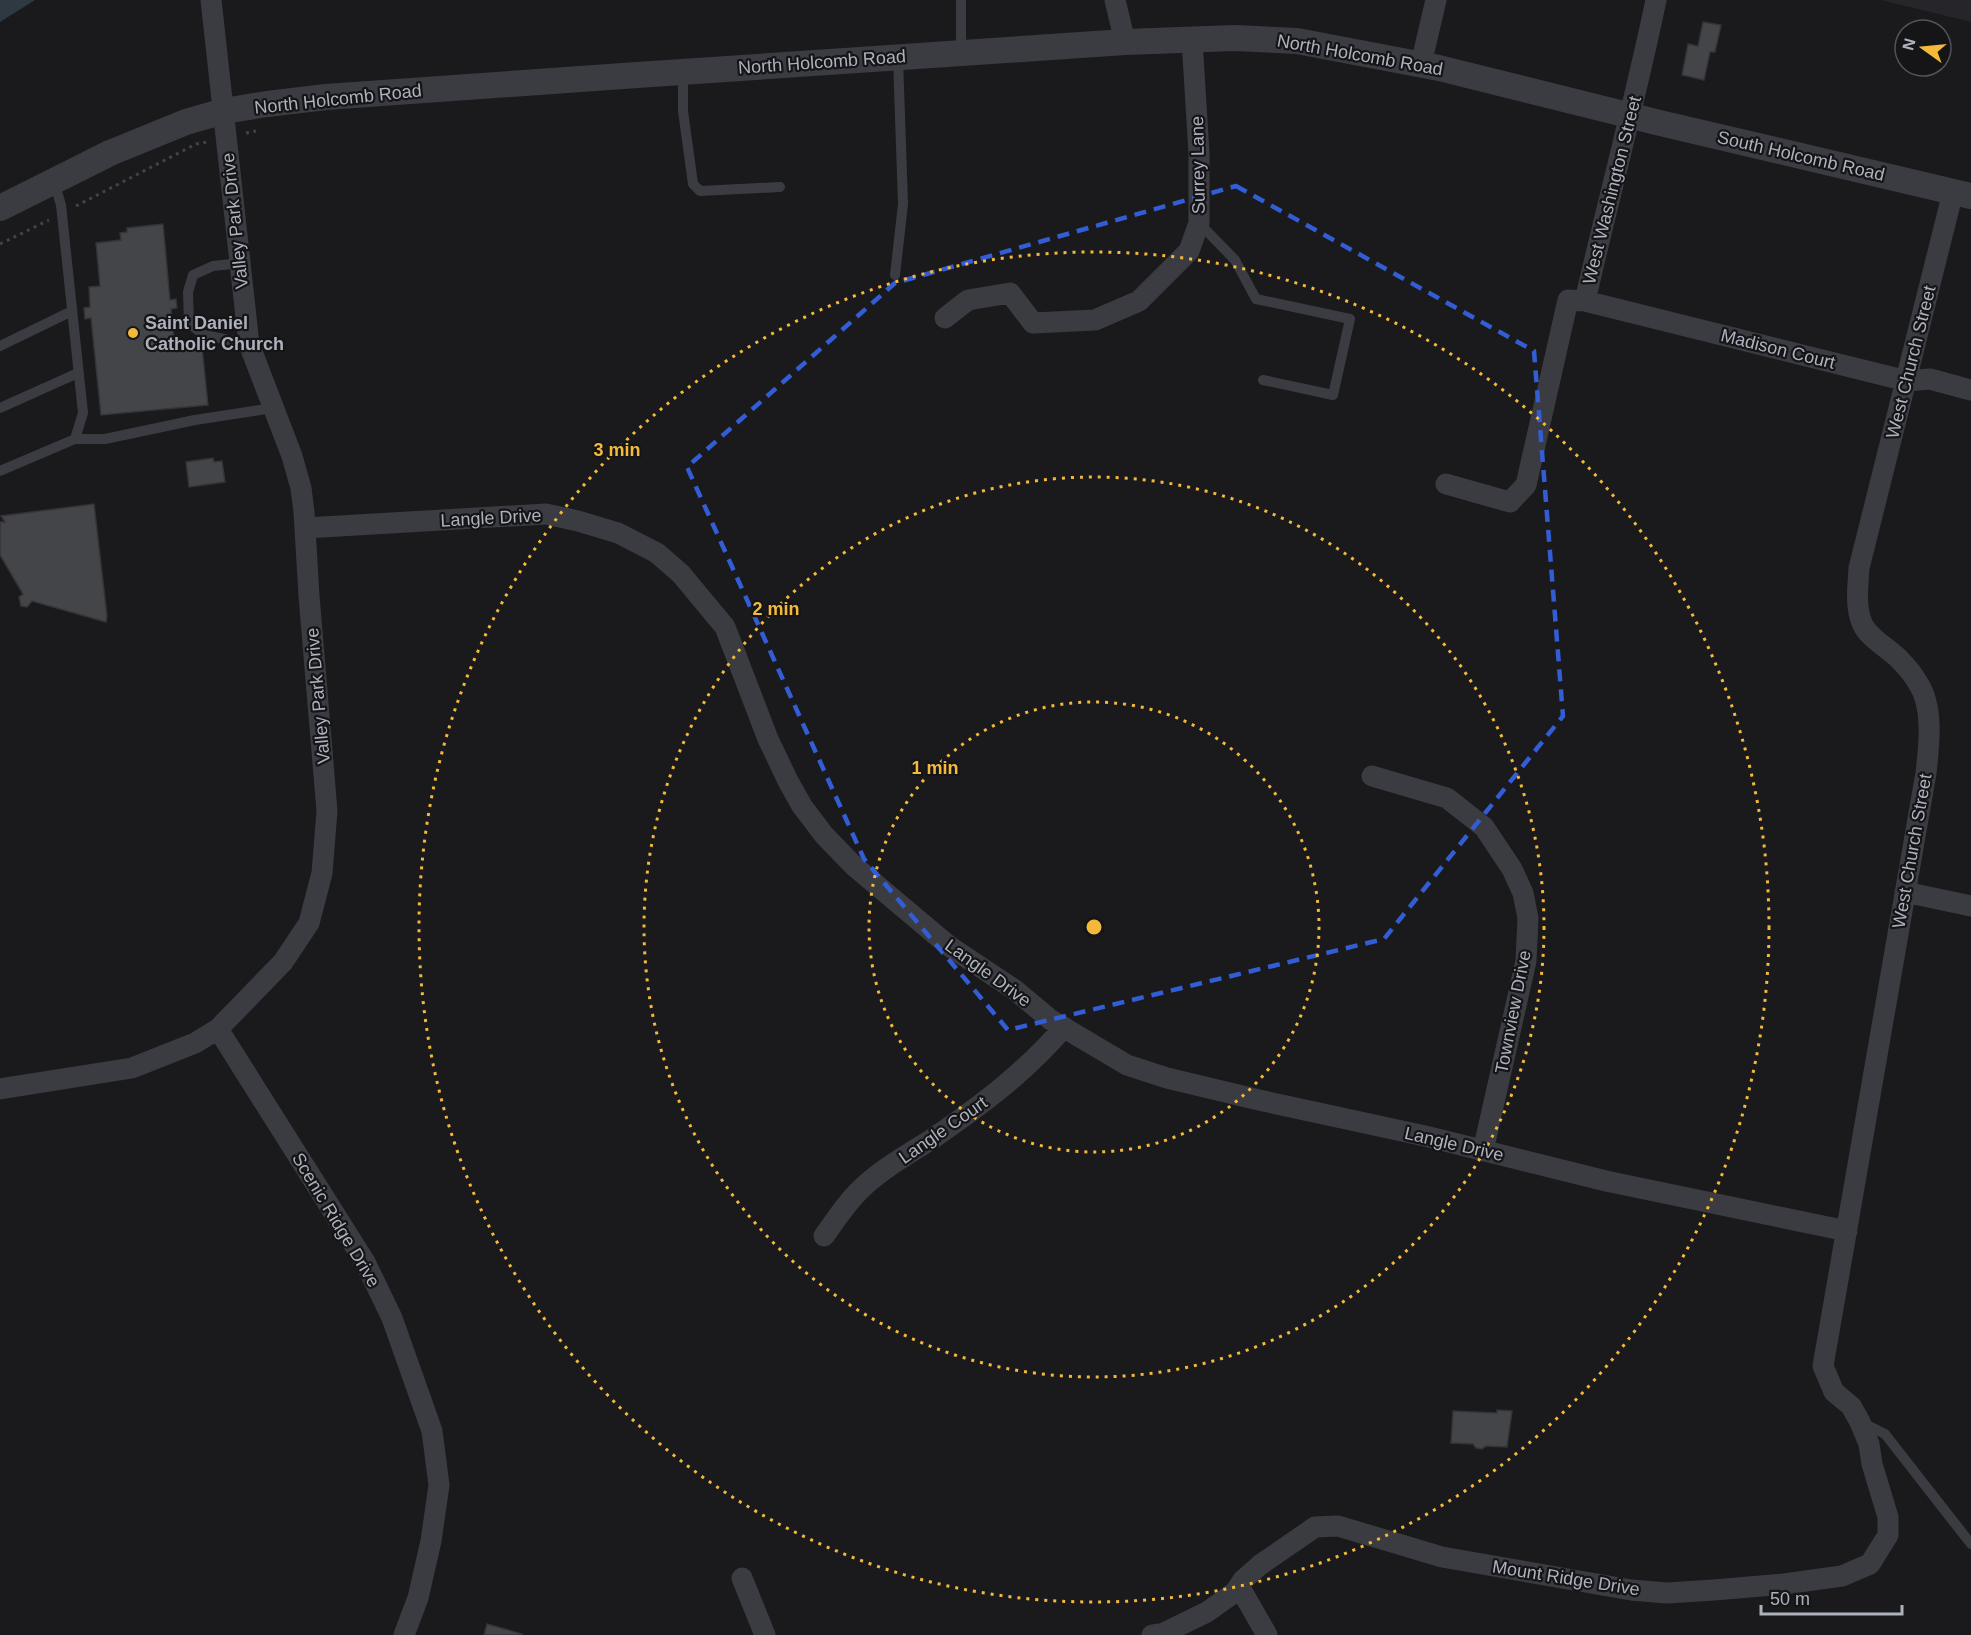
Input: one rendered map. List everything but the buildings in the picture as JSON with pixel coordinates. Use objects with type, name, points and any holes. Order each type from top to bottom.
[{"type":"street","name":"Valley Park Drive","points":[[0,1089],[132,1068],[195,1042],[218,1029],[282,962],[309,923],[322,873],[327,811],[301,488],[292,456],[249,344],[211,0]]},
{"type":"street","points":[[1115,0],[1125,42]]},
{"type":"street","points":[[1421,64],[1436,0]]},
{"type":"street","name":"West Washington Street","points":[[1446,484],[1509,502],[1526,484],[1568,300],[1585,301],[1637,91],[1656,0]]},
{"type":"street","name":"North Holcomb Road","points":[[0,208],[110,153],[186,122],[224,111],[326,97],[1125,42],[1235,38],[1297,41],[1421,64],[1630,116]]},
{"type":"street","name":"Surrey Lane","points":[[945,318],[968,300],[1010,293],[1033,323],[1095,320],[1139,302],[1189,251],[1199,223],[1200,153],[1192,40]]},
{"type":"street","name":"South Holcomb Road","points":[[1630,116],[1962,194]]},
{"type":"street","name":"West Church Street","points":[[1888,1524],[1869,1444],[1860,1422],[1851,1406],[1834,1392],[1823,1366],[1926,773],[1930,736],[1928,711],[1920,684],[1898,658],[1874,638],[1862,624],[1857,597],[1859,568],[1907,381],[1962,194]]},
{"type":"street","name":"Madison Court","points":[[1585,301],[1907,381],[1930,379],[1971,390]]},
{"type":"street","name":"Langle Drive","points":[[305,528],[546,514],[578,520],[618,533],[657,553],[681,574],[725,627],[768,739],[802,806],[824,835],[854,866],[950,946],[1015,990],[1052,1020],[1127,1065],[1167,1078],[1483,1150],[1606,1181],[1847,1231]]},
{"type":"street","name":"Townview Drive","points":[[1372,776],[1447,798],[1484,827],[1512,869],[1523,893],[1528,918],[1526,961],[1483,1150]]},
{"type":"street","points":[[1905,892],[1971,906]]},
{"type":"street","name":"Langle Court","points":[[824,1236],[858,1192],[1012,1080],[1042,1053],[1064,1027]]},
{"type":"street","name":"Scenic Ridge Drive","points":[[218,1029],[364,1262],[392,1318],[432,1431],[439,1485],[431,1541],[418,1598],[405,1635]]},
{"type":"street","name":"Mount Ridge Drive","points":[[1152,1635],[1164,1633],[1207,1612],[1235,1592],[1260,1564],[1315,1527],[1338,1526],[1442,1557],[1631,1590],[1667,1593],[1784,1584],[1842,1576],[1870,1564],[1888,1535],[1888,1524]]},
{"type":"street","points":[[742,1578],[765,1635]]},
{"type":"street","points":[[1239,1586],[1267,1635]]},
{"type":"lane","points":[[961,0],[961,53]]},
{"type":"lane","points":[[895,274],[903,204],[898,58]]},
{"type":"lane","points":[[682,72],[683,111],[693,184],[700,191],[780,187]]},
{"type":"lane","points":[[54,182],[62,213],[83,413],[75,439]]},
{"type":"lane","points":[[1199,223],[1235,260],[1256,299],[1350,319],[1333,395],[1263,380]]},
{"type":"lane","points":[[241,263],[213,266],[194,275],[188,292],[189,323],[204,335],[249,344]]},
{"type":"lane","points":[[0,346],[72,311]]},
{"type":"lane","points":[[0,408],[78,373]]},
{"type":"lane","points":[[0,471],[75,439],[105,440],[195,420],[273,408]]},
{"type":"lane","points":[[1860,1422],[1886,1434],[1971,1544]]},
{"type":"path","points":[[0,244],[196,144]]},
{"type":"highlighted area","points":[[1236,186],[1534,351],[1563,716],[1384,939],[1008,1030],[864,859],[687,467],[895,283]]},
{"type":"shaded area","points":[[0,0],[35,0],[0,22]]},
{"type":"shaded area","points":[[1881,0],[1971,0],[1971,22]]},
{"type":"place","name":"Saint Daniel Catholic Church","points":[[133,333]]}]
